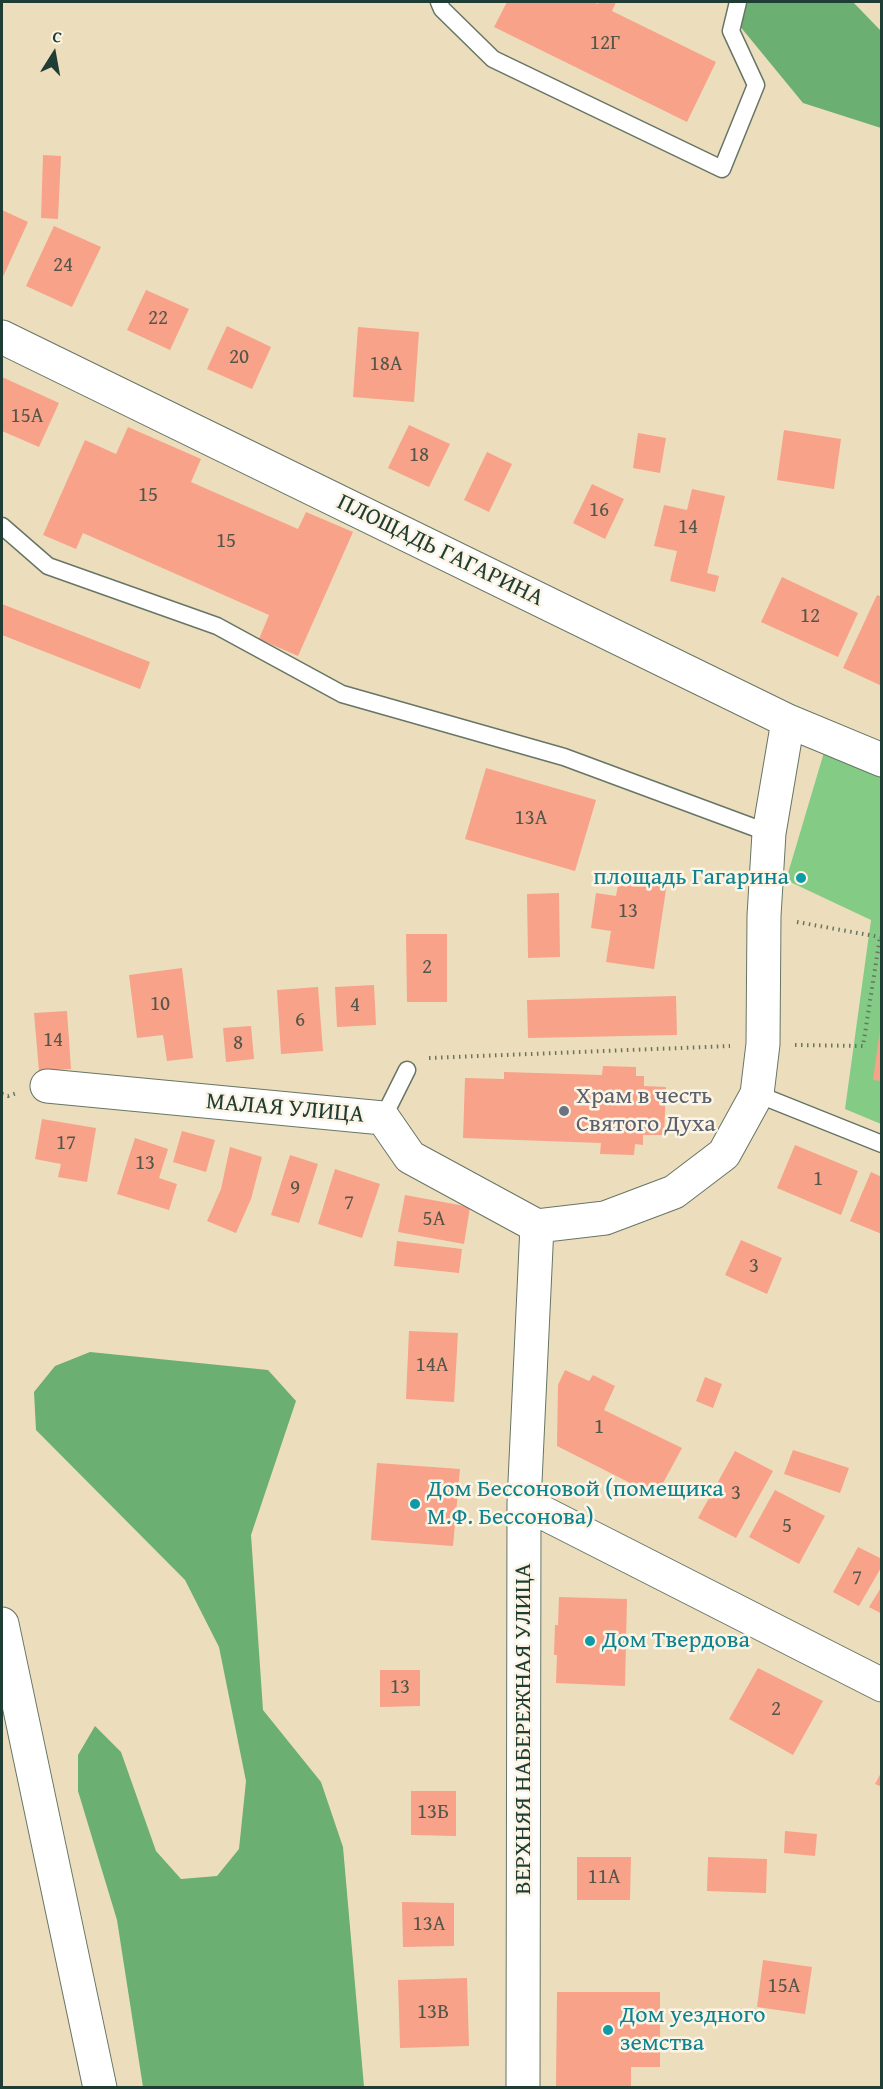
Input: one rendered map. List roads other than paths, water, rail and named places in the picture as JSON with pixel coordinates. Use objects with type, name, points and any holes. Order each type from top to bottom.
[{"type":"street","name":"ПЛОЩАДЬ ГАГАРИНА","points":[[2,337],[788,721],[882,760]]},
{"type":"street","points":[[537,1226],[605,1218],[674,1192],[724,1154],[757,1094],[762,1044],[764,916],[769,833],[788,721]]},
{"type":"street","name":"МАЛАЯ УЛИЦА","points":[[47,1086],[382,1118],[410,1157],[537,1226]]},
{"type":"street","name":"ВЕРХНЯЯ НАБЕРЕЖНАЯ УЛИЦА","points":[[523,2088],[524,1503],[537,1226]]},
{"type":"street","points":[[524,1503],[882,1685]]},
{"type":"street","points":[[2,1624],[100,2088]]},
{"type":"lane","points":[[439,2],[442,9],[493,59],[722,169],[756,85],[731,32],[738,2]]},
{"type":"lane","points":[[2,526],[48,566],[217,626],[342,694],[564,756],[769,833]]},
{"type":"lane","points":[[382,1118],[407,1070]]},
{"type":"lane","points":[[757,1094],[882,1144]]},
{"type":"place","name":"площадь Гагарина","points":[[801,878]]},
{"type":"place","name":"Храм в честь Святого Духа","points":[[564,1111]]},
{"type":"place","name":"Дом Бессоновой (помещика М.Ф. Бессонова)","points":[[415,1504]]},
{"type":"place","name":"Дом Твердова","points":[[590,1641]]},
{"type":"place","name":"Дом уездного земства","points":[[608,2030]]}]
